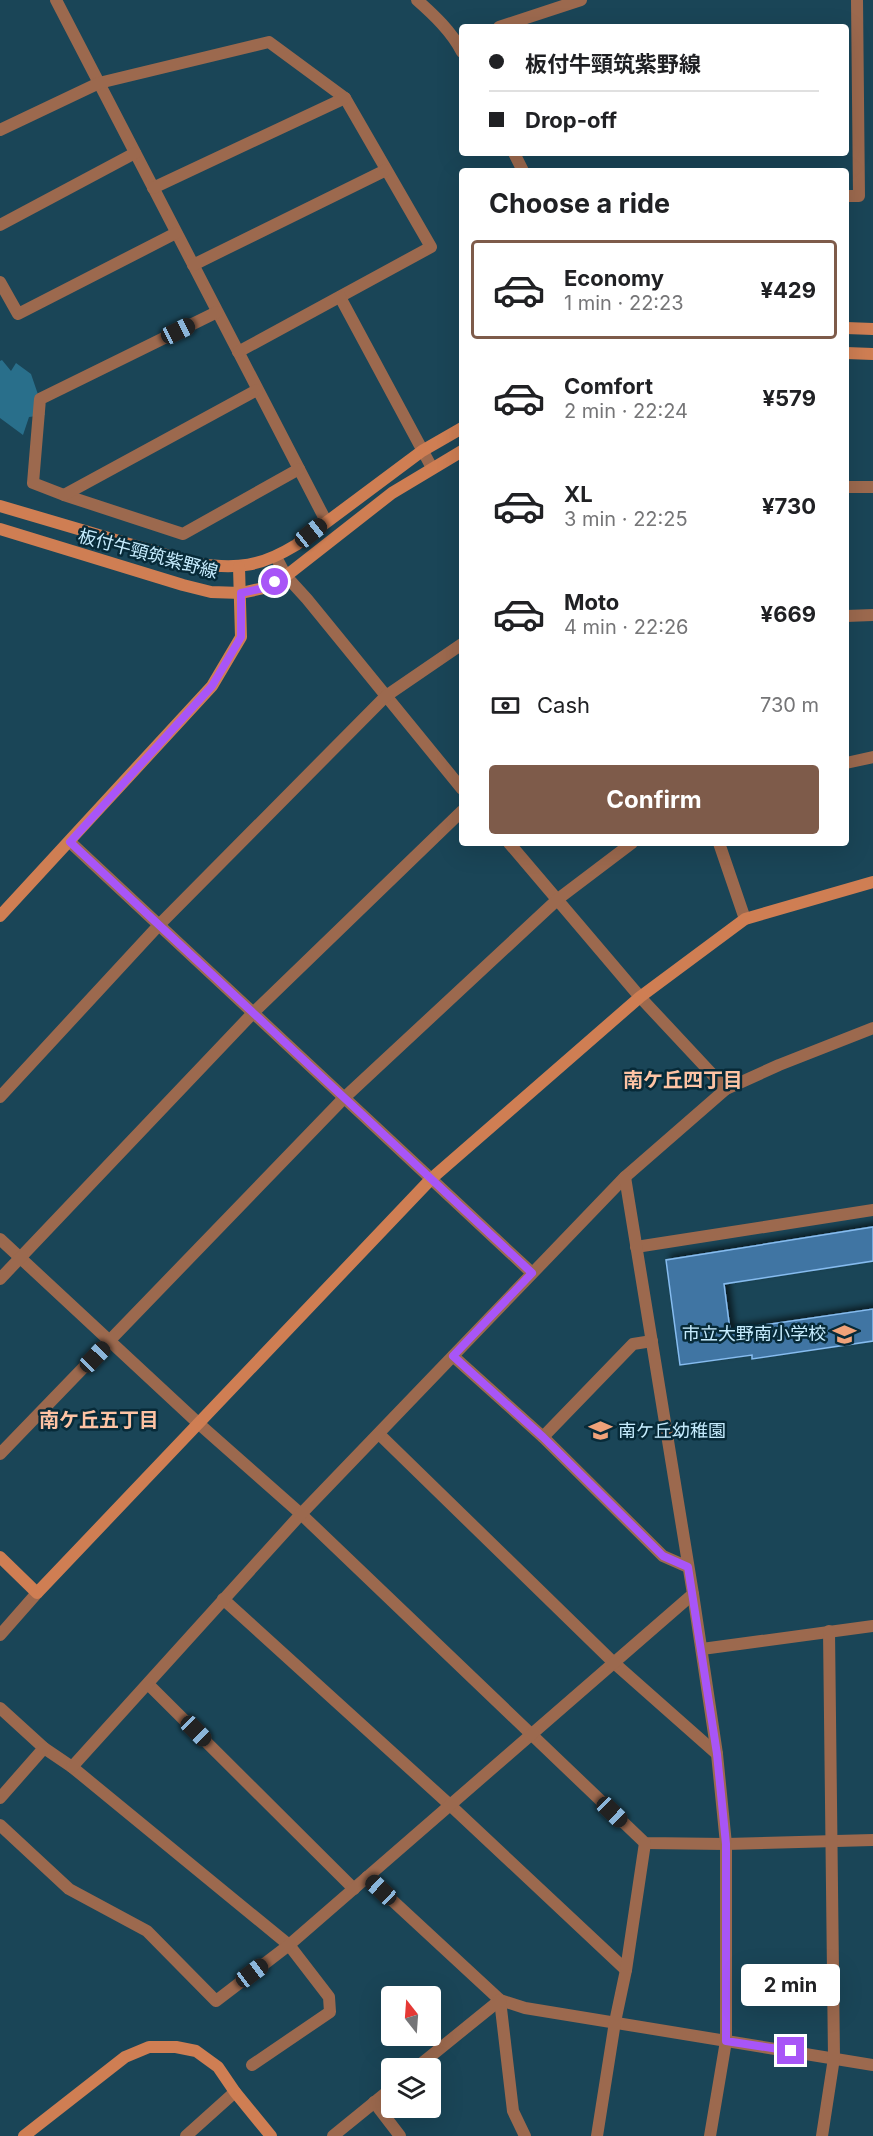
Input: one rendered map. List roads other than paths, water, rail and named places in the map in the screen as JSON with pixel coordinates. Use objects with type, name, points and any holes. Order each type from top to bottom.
[{"type":"street","points":[[56,0],[256,390],[326,521]]},
{"type":"street","points":[[417,0],[459,43]]},
{"type":"street","points":[[849,196],[859,196],[852,86],[857,0]]},
{"type":"street","points":[[508,24],[575,1]]},
{"type":"street","points":[[0,130],[99,83],[269,42],[345,98],[430,247],[238,352]]},
{"type":"street","points":[[153,188],[345,98]]},
{"type":"street","points":[[0,225],[135,153]]},
{"type":"street","points":[[193,266],[386,170]]},
{"type":"street","points":[[0,282],[18,314],[176,233]]},
{"type":"street","points":[[340,297],[432,468]]},
{"type":"street","points":[[217,312],[40,399],[33,483],[183,534],[299,469]]},
{"type":"street","points":[[849,328],[873,329]]},
{"type":"street","points":[[849,353],[873,354]]},
{"type":"street","points":[[64,495],[256,390]]},
{"type":"street","name":"板付牛頸筑紫野線","points":[[0,506],[197,564],[226,568],[239,567],[276,557],[296,545],[422,451],[459,430]]},
{"type":"street","name":"板付牛頸筑紫野線","points":[[0,529],[183,585],[211,592],[241,593],[264,588],[286,576],[392,493],[459,453]]},
{"type":"street","points":[[849,487],[873,487]]},
{"type":"street","points":[[276,557],[286,576],[459,785]]},
{"type":"street","points":[[0,916],[212,686],[241,637],[239,567]]},
{"type":"street","points":[[849,616],[873,615]]},
{"type":"street","points":[[0,1097],[159,925],[386,696],[459,646]]},
{"type":"street","points":[[849,762],[873,757]]},
{"type":"street","points":[[0,1279],[253,1013],[459,814]]},
{"type":"street","points":[[70,842],[532,1273]]},
{"type":"street","points":[[512,846],[640,997],[726,1089]]},
{"type":"street","points":[[0,1454],[344,1098],[558,899],[628,846]]},
{"type":"street","points":[[720,846],[745,919]]},
{"type":"street","points":[[0,1635],[37,1593],[431,1179],[640,997],[745,919],[873,882]]},
{"type":"street","points":[[72,1767],[301,1514],[625,1177],[726,1089],[779,1065],[873,1028]]},
{"type":"street","points":[[625,1177],[702,1649],[717,1754],[726,1844],[726,2041],[710,2136]]},
{"type":"street","points":[[636,1247],[873,1210]]},
{"type":"street","points":[[0,1239],[198,1423],[301,1514],[645,1843],[726,1844],[873,1840]]},
{"type":"street","points":[[543,1437],[633,1344],[652,1341]]},
{"type":"street","points":[[453,1356],[543,1437],[663,1556],[688,1567]]},
{"type":"street","points":[[379,1434],[613,1662],[717,1754]]},
{"type":"street","points":[[0,1557],[37,1593]]},
{"type":"street","points":[[0,1826],[69,1889],[147,1931],[216,2001],[289,1945],[693,1594]]},
{"type":"street","points":[[223,1599],[450,1804],[626,1970]]},
{"type":"street","points":[[702,1649],[873,1626]]},
{"type":"street","points":[[822,2136],[834,2058],[829,1631]]},
{"type":"street","points":[[148,1684],[354,1888]]},
{"type":"street","points":[[0,1708],[44,1748],[72,1767],[289,1945],[329,1997],[330,2012],[252,2065]]},
{"type":"street","points":[[0,1798],[44,1748]]},
{"type":"street","points":[[597,2136],[645,1843]]},
{"type":"street","points":[[367,1877],[500,2000],[525,2008],[873,2065]]},
{"type":"street","points":[[428,2058],[500,2000]]},
{"type":"street","points":[[500,2000],[513,2111],[525,2136]]},
{"type":"street","points":[[24,2136],[125,2057],[149,2048],[176,2047],[196,2051],[218,2067],[271,2136]]},
{"type":"street","points":[[186,2136],[235,2092]]},
{"type":"street","points":[[333,2136],[381,2097]]},
{"type":"street","points":[[374,2102],[400,2136]]},
{"type":"place","name":"市立大野南小学校","points":[[844,1334]]},
{"type":"place","name":"南ケ丘幼稚園","points":[[600,1431]]},
{"type":"district","name":"南ケ丘四丁目","points":[[683,1080]]},
{"type":"district","name":"南ケ丘五丁目","points":[[99,1420]]}]
